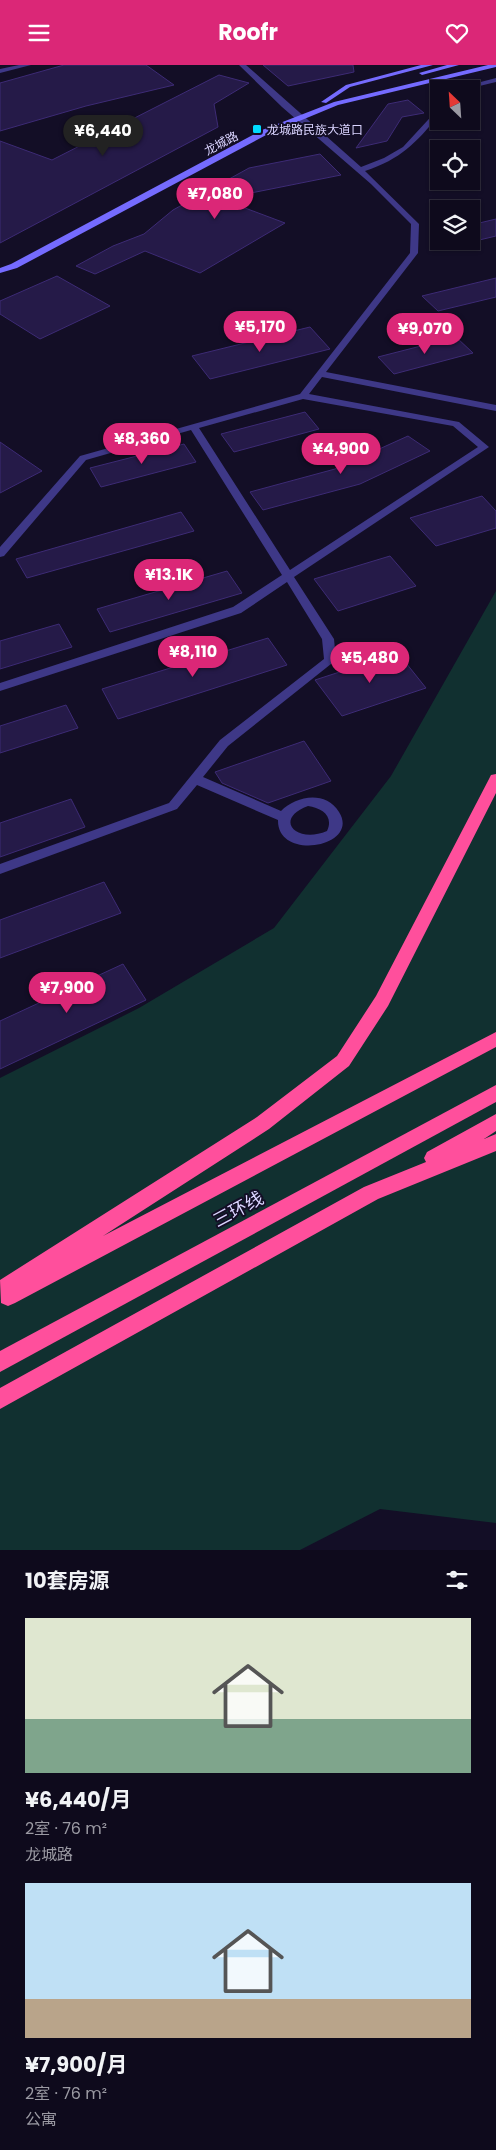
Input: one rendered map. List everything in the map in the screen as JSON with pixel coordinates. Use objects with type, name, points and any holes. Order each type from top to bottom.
[{"type":"highway","points":[[0,1291],[263,1123],[343,1061],[382,1001],[496,779]]},
{"type":"highway","name":"三环线","points":[[0,1300],[496,1039]]},
{"type":"highway","name":"三环线","points":[[0,1362],[496,1093]]},
{"type":"highway","points":[[0,1399],[496,1122]]},
{"type":"highway","points":[[371,1193],[496,1142]]},
{"type":"street","points":[[0,71],[28,65]]},
{"type":"street","points":[[242,65],[268,91],[387,191],[415,224],[414,253],[303,396]]},
{"type":"street","name":"龙城路","points":[[0,271],[14,266],[298,116],[348,87],[373,78],[430,65]]},
{"type":"street","points":[[326,101],[456,65]]},
{"type":"street","points":[[336,103],[405,78],[465,65]]},
{"type":"street","name":"龙城路","points":[[0,264],[257,129],[336,103],[496,65]]},
{"type":"street","points":[[480,84],[496,81]]},
{"type":"street","points":[[360,170],[386,162],[408,147],[430,121]]},
{"type":"street","points":[[320,374],[496,408]]},
{"type":"street","points":[[0,554],[84,458],[303,396],[456,424],[484,447],[237,610],[0,687]]},
{"type":"street","points":[[0,869],[173,805],[224,743],[330,660],[328,639],[194,427]]},
{"type":"street","points":[[195,779],[284,817]]},
{"type":"green space","points":[[496,591],[496,1523],[380,1509],[300,1550],[0,1550],[0,1078],[139,1008],[274,928],[391,776]]},
{"type":"building","points":[[64,65],[146,65],[174,85],[86,106],[0,131],[0,83]]},
{"type":"building","points":[[263,65],[353,65],[354,72],[288,86]]},
{"type":"building","points":[[219,75],[249,83],[214,104],[218,127],[0,243],[0,141],[52,160]]},
{"type":"building","points":[[408,100],[424,113],[402,117],[387,141],[356,148],[388,104]]},
{"type":"building","points":[[320,154],[341,175],[221,199],[285,223],[200,273],[145,251],[95,274],[76,266],[113,246],[144,234],[173,210],[249,168]]},
{"type":"building","points":[[496,219],[496,236],[480,240],[480,223]]},
{"type":"building","points":[[57,276],[110,306],[40,339],[0,314],[0,301]]},
{"type":"building","points":[[496,278],[496,297],[438,311],[422,296]]},
{"type":"building","points":[[310,327],[330,349],[210,379],[192,356]]},
{"type":"building","points":[[456,337],[473,353],[394,374],[378,357]]},
{"type":"building","points":[[305,412],[319,429],[234,452],[221,434]]},
{"type":"building","points":[[408,436],[430,451],[360,484],[263,510],[250,492],[335,469]]},
{"type":"building","points":[[0,442],[42,471],[0,493]]},
{"type":"building","points":[[184,444],[196,462],[101,487],[90,468]]},
{"type":"building","points":[[482,496],[496,511],[496,528],[436,546],[410,518]]},
{"type":"building","points":[[181,512],[194,531],[27,578],[16,559]]},
{"type":"building","points":[[390,556],[416,586],[338,611],[314,579]]},
{"type":"building","points":[[227,571],[242,593],[110,632],[97,609]]},
{"type":"building","points":[[59,624],[72,647],[0,669],[0,641]]},
{"type":"building","points":[[268,638],[287,665],[118,719],[102,689]]},
{"type":"building","points":[[398,653],[426,688],[342,716],[315,680]]},
{"type":"building","points":[[66,705],[78,728],[0,753],[0,726]]},
{"type":"building","points":[[304,741],[331,781],[268,803],[222,783],[215,772]]},
{"type":"building","points":[[71,799],[85,827],[0,857],[0,823]]},
{"type":"building","points":[[104,882],[121,913],[0,958],[0,920]]},
{"type":"building","points":[[123,964],[146,1000],[0,1069],[0,1021]]},
{"type":"place","name":"龙城路民族大道口","points":[[257,129]]}]
